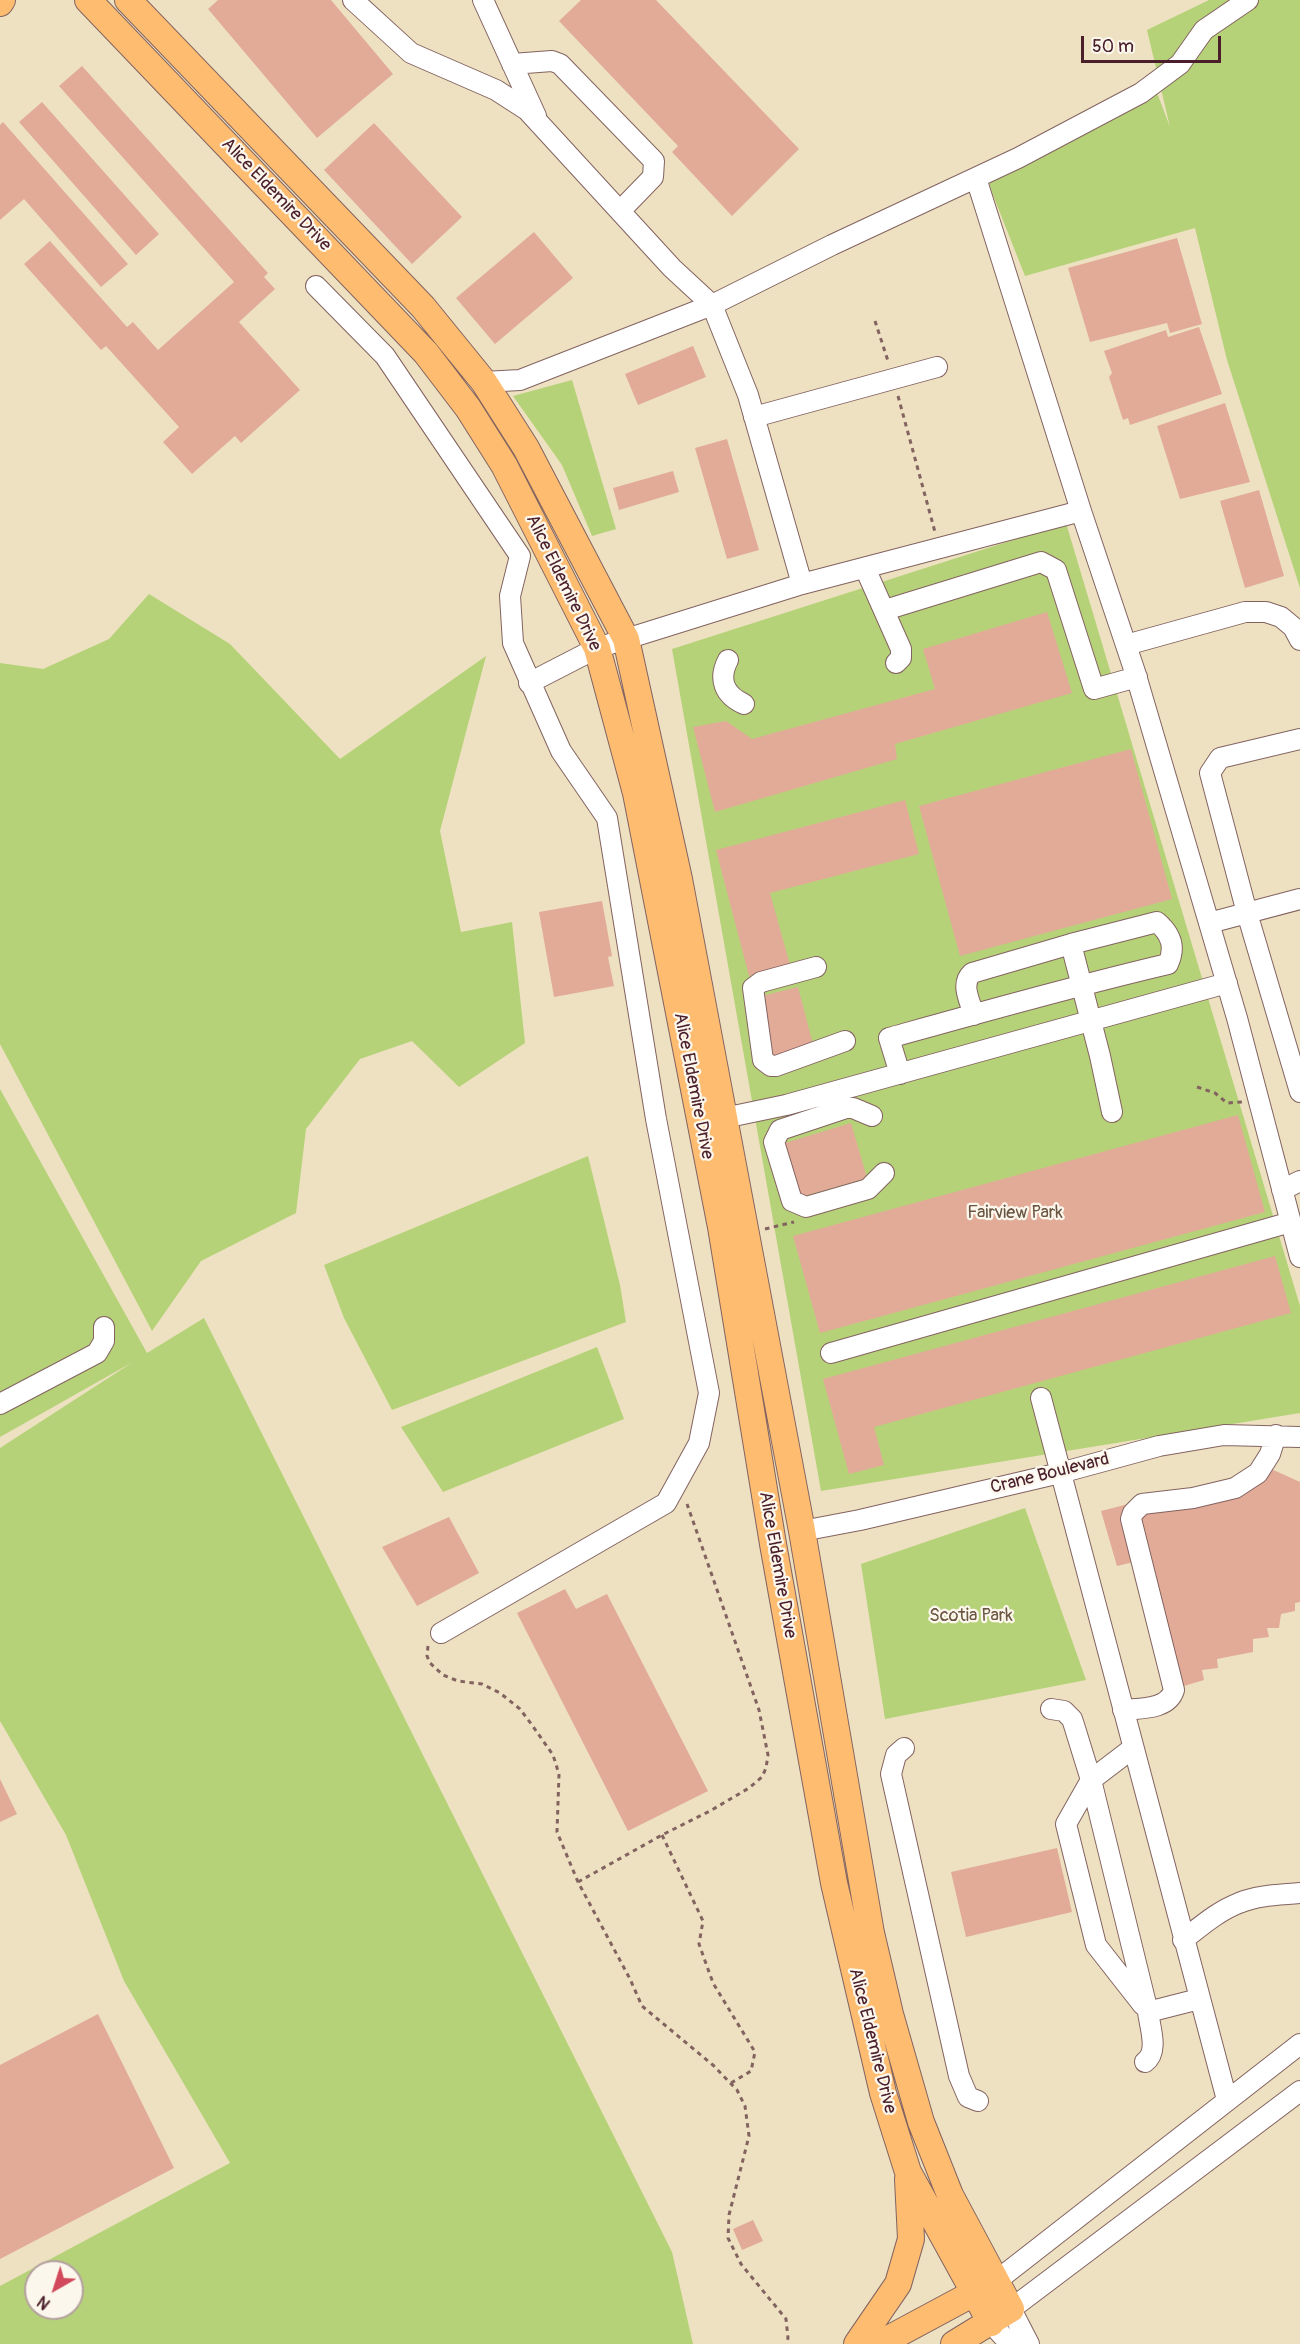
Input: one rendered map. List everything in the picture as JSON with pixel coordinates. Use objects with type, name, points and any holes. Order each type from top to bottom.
[{"type":"main road","name":"Alice Eldemire Drive","points":[[88,0],[426,353],[468,408],[504,465],[597,648],[636,793],[721,1227],[773,1544],[834,1882],[883,2093],[908,2172],[984,2288]]},
{"type":"main road","name":"Alice Eldemire Drive","points":[[137,5],[423,307],[484,382],[526,448],[626,639],[679,879],[746,1232],[802,1531],[871,1933],[890,2013],[921,2122],[984,2288]]},
{"type":"main road","points":[[857,2344],[898,2284],[911,2240],[908,2172]]},
{"type":"main road","points":[[879,2344],[984,2288],[1001,2316],[954,2344]]},
{"type":"street","points":[[353,0],[411,53],[496,90],[527,110],[672,268],[712,305],[748,395],[802,584]]},
{"type":"street","points":[[483,0],[539,121]]},
{"type":"street","points":[[484,382],[520,380],[712,305],[832,245],[1018,158],[1142,93],[1180,64],[1203,30],[1248,0]]},
{"type":"street","points":[[512,64],[552,61],[560,64],[654,161],[653,177],[621,210]]},
{"type":"street","points":[[976,178],[1081,511],[1137,677],[1227,983],[1259,1102],[1291,1185],[1291,1222],[1300,1257]]},
{"type":"street","points":[[316,285],[385,356],[520,556],[510,596],[513,643],[561,751],[607,818],[656,1119],[709,1393],[699,1443],[666,1503],[441,1633]]},
{"type":"street","points":[[754,417],[937,367]]},
{"type":"street","points":[[529,683],[597,648],[802,584],[1081,511]]},
{"type":"street","points":[[885,610],[1041,562],[1056,570],[1094,689],[1137,677]]},
{"type":"street","points":[[865,568],[902,649],[901,658],[896,663]]},
{"type":"street","points":[[1126,645],[1245,612],[1266,612],[1281,617],[1293,627],[1300,640]]},
{"type":"street","points":[[728,660],[722,677],[724,686],[728,694],[744,704]]},
{"type":"street","points":[[1300,739],[1220,758],[1210,773],[1248,913],[1295,1058],[1300,1092]]},
{"type":"street","points":[[1209,923],[1300,899]]},
{"type":"street","points":[[900,1074],[889,1038],[974,1015],[1081,985],[1168,964],[1172,955],[1170,936],[1157,922],[972,973],[965,985],[974,1015]]},
{"type":"street","points":[[1071,944],[1112,1112]]},
{"type":"street","points":[[816,967],[761,982],[753,988],[763,1060],[771,1066],[776,1066],[845,1041]]},
{"type":"street","points":[[724,1118],[786,1105],[1227,983]]},
{"type":"street","points":[[872,1116],[853,1108],[846,1108],[780,1130],[774,1142],[792,1201],[806,1206],[868,1189],[884,1173]]},
{"type":"street","points":[[831,1353],[1291,1222]]},
{"type":"street","points":[[0,1404],[97,1353],[104,1341],[104,1327]]},
{"type":"street","points":[[1041,1398],[1227,2100]]},
{"type":"street","name":"Crane Boulevard","points":[[802,1531],[860,1520],[1060,1473],[1159,1446],[1224,1435],[1300,1437]]},
{"type":"street","points":[[1123,1710],[1162,1705],[1170,1699],[1174,1690],[1131,1519],[1133,1513],[1142,1504],[1192,1498],[1235,1488],[1258,1473],[1270,1454],[1275,1435]]},
{"type":"street","points":[[1051,1709],[1064,1711],[1072,1719],[1091,1780],[1148,2012],[1153,2049],[1151,2057],[1145,2062]]},
{"type":"street","points":[[904,1748],[896,1755],[891,1774],[959,2076],[968,2097],[978,2101]]},
{"type":"street","points":[[1133,1748],[1091,1780],[1066,1824],[1096,1945],[1148,2012]]},
{"type":"street","points":[[1183,1940],[1224,1910],[1239,1903],[1262,1897],[1300,1893]]},
{"type":"street","points":[[1148,2012],[1199,1999]]},
{"type":"street","points":[[984,2288],[1300,2044]]},
{"type":"street","points":[[1001,2316],[1300,2091]]},
{"type":"street","points":[[1001,2316],[1010,2344]]},
{"type":"street","points":[[1001,2316],[1029,2344]]},
{"type":"path","points":[[874,321],[894,379],[939,548]]},
{"type":"path","points":[[1197,1087],[1215,1093],[1227,1103],[1259,1102]]},
{"type":"path","points":[[746,1232],[789,1225],[797,1221],[806,1206]]},
{"type":"path","points":[[578,1882],[749,1788],[762,1777],[766,1768],[768,1755],[759,1710],[679,1480]]},
{"type":"path","points":[[441,1633],[432,1637],[429,1643],[427,1656],[430,1663],[450,1679],[482,1684],[508,1698],[520,1709],[553,1755],[559,1774],[557,1832],[578,1882],[642,2006],[714,2066],[737,2090],[744,2106],[749,2136],[729,2215],[728,2238],[741,2264],[786,2319],[786,2344]]},
{"type":"path","points":[[662,1835],[702,1921],[699,1944],[713,1983],[755,2052],[751,2071],[731,2083]]},
{"type":"green space","points":[[1209,0],[1300,0],[1300,588],[1227,360],[1195,228],[1025,276],[989,181],[1156,90],[1170,127],[1147,30]]},
{"type":"green space","points":[[572,380],[616,529],[592,536],[562,465],[513,396]]},
{"type":"green space","name":"Fairview Park","points":[[1066,523],[1300,1306],[1300,1413],[821,1491],[672,649]]},
{"type":"green space","points":[[149,594],[230,644],[340,759],[486,656],[440,831],[461,932],[512,922],[525,1043],[459,1087],[412,1041],[360,1059],[306,1129],[296,1213],[201,1261],[152,1331],[0,1044],[0,663],[43,669],[109,639]]},
{"type":"green space","points":[[0,1089],[147,1353],[204,1318],[672,2252],[693,2344],[0,2344],[0,2286],[24,2273],[24,2320],[84,2320],[84,2260],[49,2260],[230,2163],[124,1981],[66,1835],[0,1721],[0,1448],[133,1362],[0,1437]]},
{"type":"green space","points":[[588,1156],[620,1285],[626,1322],[392,1410],[344,1318],[324,1265]]},
{"type":"green space","points":[[597,1347],[624,1419],[443,1492],[401,1427]]},
{"type":"green space","name":"Scotia Park","points":[[1025,1508],[1086,1680],[885,1719],[861,1564]]},
{"type":"building","points":[[218,0],[331,0],[393,74],[317,138],[208,9]]},
{"type":"building","points":[[581,0],[656,0],[799,149],[732,216],[672,152],[678,146],[559,21]]},
{"type":"building","points":[[82,66],[268,273],[264,277],[275,289],[239,322],[300,390],[241,443],[235,436],[192,474],[163,442],[179,427],[106,346],[101,350],[24,264],[50,241],[127,327],[133,322],[158,350],[234,282],[59,86]]},
{"type":"building","points":[[42,102],[159,234],[136,255],[19,122]]},
{"type":"building","points":[[3,122],[128,264],[101,287],[24,199],[0,220],[0,125]]},
{"type":"building","points":[[374,123],[462,217],[412,264],[324,170]]},
{"type":"building","points":[[534,232],[573,278],[495,344],[456,298]]},
{"type":"building","points":[[1177,238],[1202,324],[1170,333],[1167,323],[1090,342],[1068,268]]},
{"type":"building","points":[[1199,327],[1222,394],[1130,425],[1128,418],[1123,420],[1109,377],[1112,373],[1104,351],[1166,330],[1168,337]]},
{"type":"building","points":[[693,346],[706,377],[638,405],[625,374]]},
{"type":"building","points":[[1225,403],[1250,482],[1180,499],[1157,426]]},
{"type":"building","points":[[727,439],[759,550],[727,559],[695,448]]},
{"type":"building","points":[[673,471],[679,492],[619,510],[613,488]]},
{"type":"building","points":[[1259,490],[1284,576],[1245,588],[1220,501]]},
{"type":"building","points":[[1047,612],[1072,693],[895,744],[897,759],[715,812],[693,727],[726,721],[752,739],[935,689],[923,649]]},
{"type":"building","points":[[1131,749],[1172,899],[960,956],[919,806]]},
{"type":"building","points":[[905,800],[919,854],[770,893],[790,965],[749,976],[716,850]]},
{"type":"building","points":[[602,901],[612,956],[608,957],[614,986],[554,997],[539,912]]},
{"type":"building","points":[[798,987],[814,1048],[774,1059],[758,997]]},
{"type":"building","points":[[1238,1115],[1265,1212],[820,1333],[793,1236]]},
{"type":"building","points":[[851,1123],[867,1178],[801,1197],[785,1143]]},
{"type":"building","points":[[1275,1256],[1291,1313],[874,1427],[884,1465],[849,1474],[823,1379]]},
{"type":"building","points":[[1269,1468],[1300,1482],[1300,1602],[1295,1603],[1295,1611],[1281,1614],[1279,1628],[1267,1628],[1269,1637],[1253,1639],[1253,1652],[1217,1659],[1218,1668],[1202,1670],[1204,1680],[1184,1686],[1150,1558],[1117,1566],[1101,1511]]},
{"type":"building","points":[[449,1517],[479,1573],[417,1606],[382,1547]]},
{"type":"building","points":[[565,1589],[576,1609],[607,1594],[708,1791],[628,1831],[517,1613]]},
{"type":"building","points":[[0,1779],[17,1814],[0,1822]]},
{"type":"building","points":[[1057,1848],[1072,1912],[966,1937],[951,1872]]},
{"type":"building","points":[[98,2014],[174,2168],[0,2259],[0,2065]]},
{"type":"building","points":[[753,2220],[763,2241],[742,2250],[733,2229]]}]
